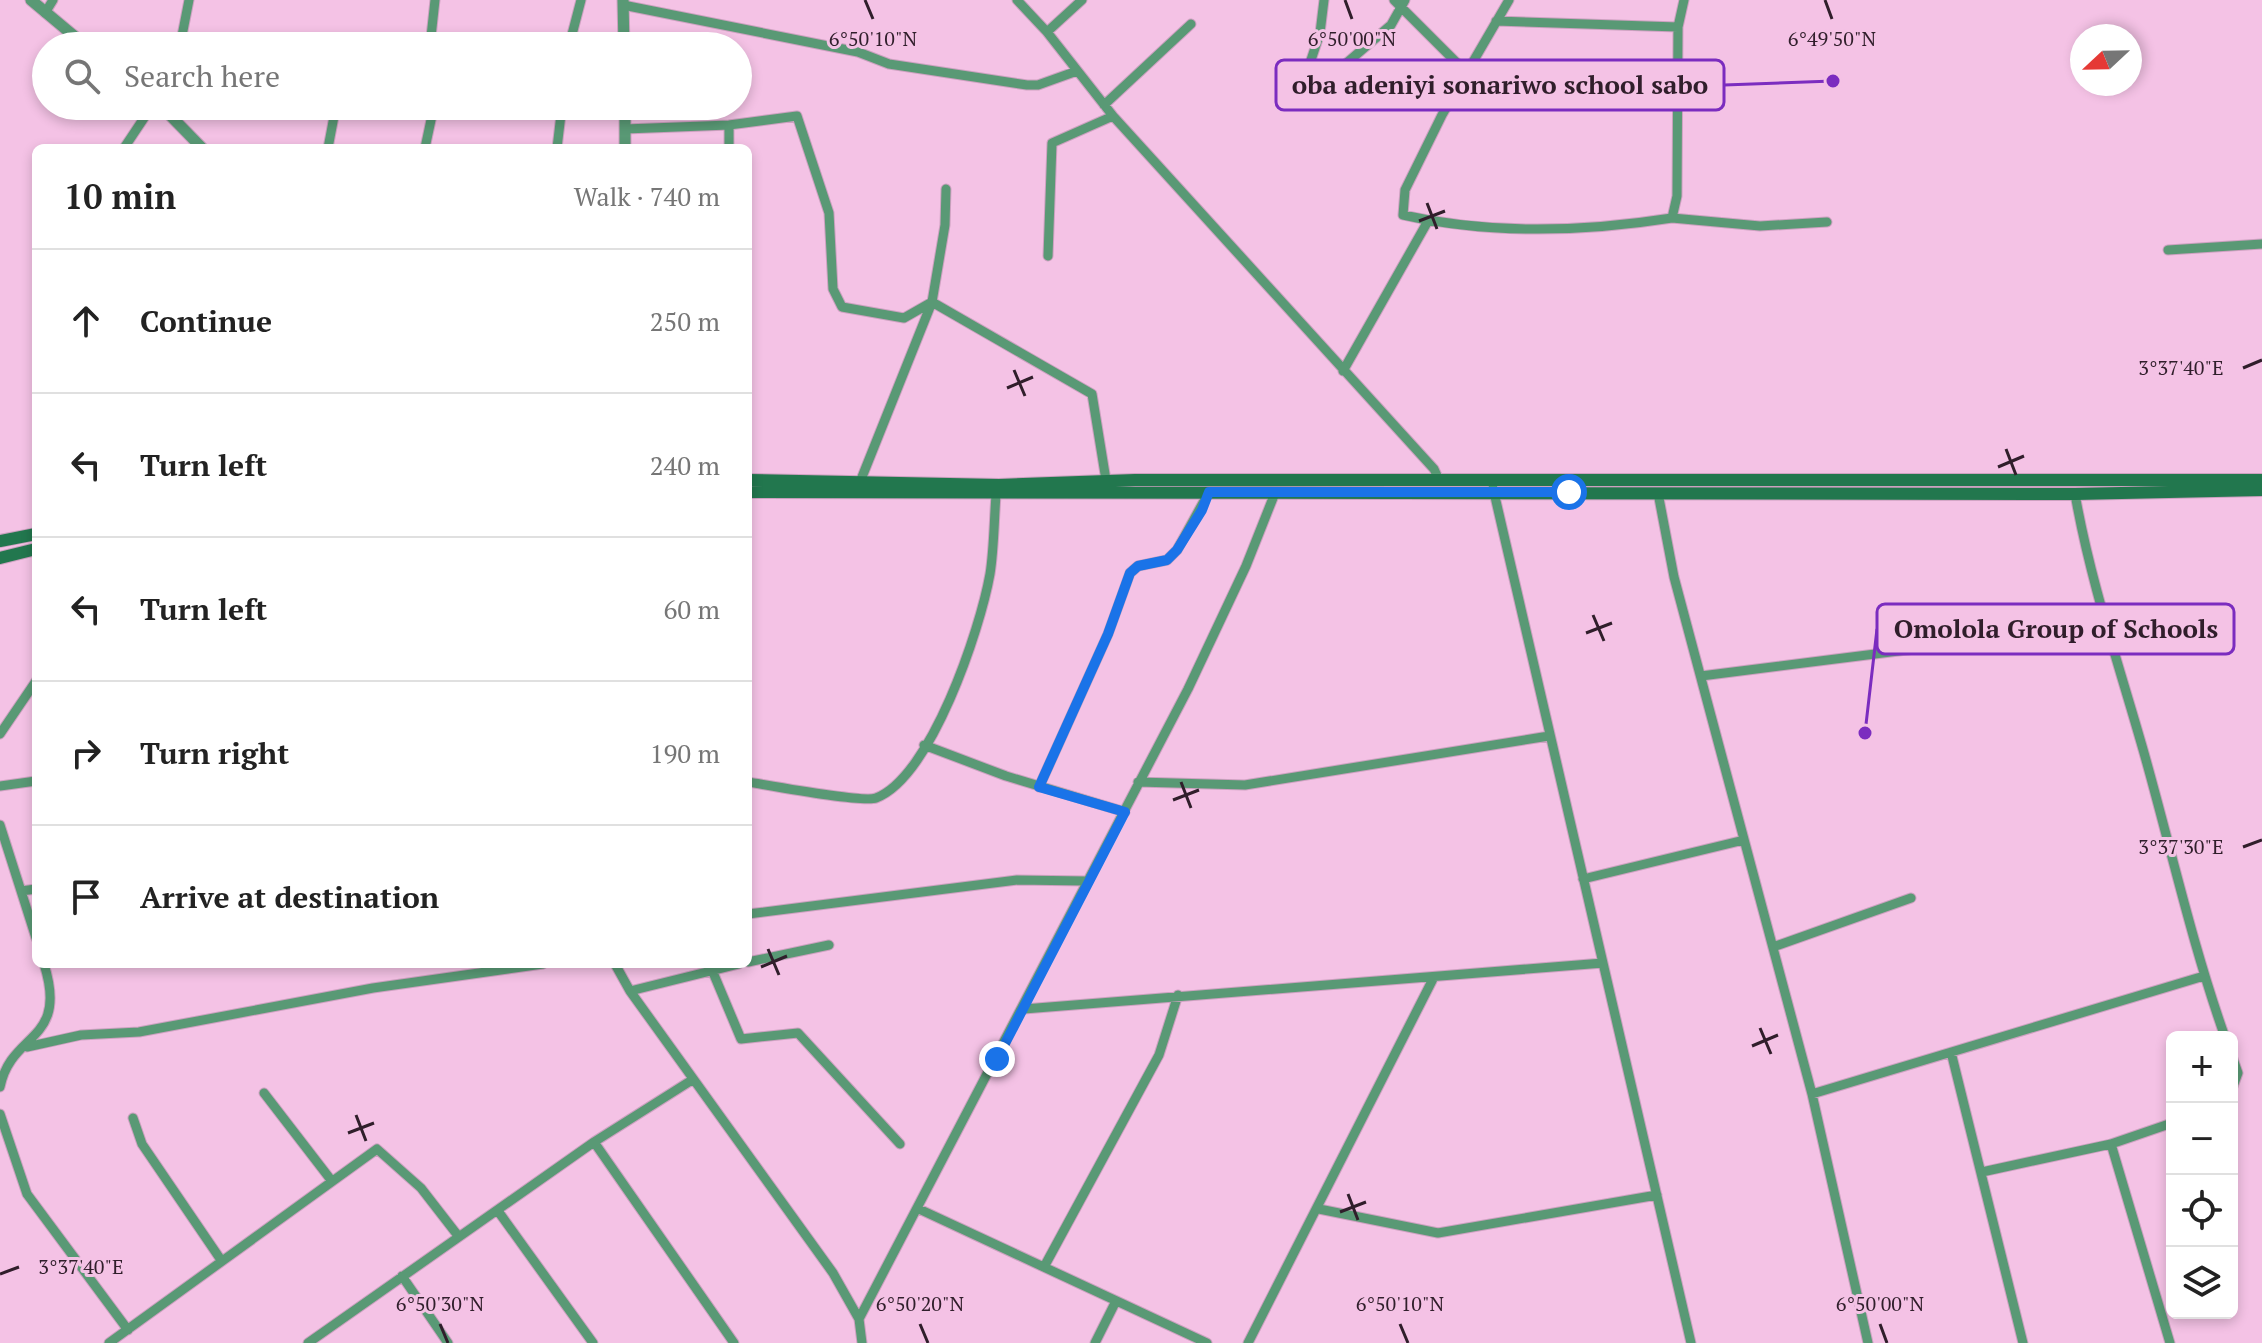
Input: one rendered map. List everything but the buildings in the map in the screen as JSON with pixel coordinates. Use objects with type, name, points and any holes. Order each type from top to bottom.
[{"type":"main road","points":[[752,480],[999,485],[1106,480],[1439,480],[1493,486],[1658,493],[2075,494],[2262,490]]},
{"type":"main road","points":[[752,492],[996,495],[1275,493],[1493,486],[2262,480]]},
{"type":"main road","points":[[0,541],[32,535]]},
{"type":"main road","points":[[0,558],[32,550]]},
{"type":"street","points":[[31,0],[69,32]]},
{"type":"street","points":[[45,13],[53,0]]},
{"type":"street","points":[[183,32],[189,0]]},
{"type":"street","points":[[432,32],[435,0]]},
{"type":"street","points":[[573,32],[581,0]]},
{"type":"street","points":[[1017,0],[1047,32],[1113,116],[1434,469],[1439,480]]},
{"type":"street","points":[[1047,32],[1082,0]]},
{"type":"street","points":[[1324,0],[1320,33],[1301,90],[1308,96],[1391,25],[1401,2],[1468,74]]},
{"type":"street","points":[[1509,0],[1442,115],[1405,190],[1403,215],[1451,226],[1596,230],[1672,218],[1760,226],[1827,222]]},
{"type":"street","points":[[1672,218],[1677,196],[1678,27],[1684,0]]},
{"type":"street","points":[[624,32],[623,3],[858,52],[889,64],[935,73],[1038,85],[1077,71]]},
{"type":"street","points":[[1496,21],[1678,27]]},
{"type":"street","points":[[1104,105],[1191,24]]},
{"type":"street","points":[[625,129],[729,125],[797,116],[829,213],[833,289],[842,307],[904,318],[932,302]]},
{"type":"street","points":[[1048,256],[1052,143],[1113,116]]},
{"type":"street","points":[[127,144],[143,120]]},
{"type":"street","points":[[179,120],[199,144]]},
{"type":"street","points":[[329,144],[333,120]]},
{"type":"street","points":[[426,144],[431,120]]},
{"type":"street","points":[[557,144],[560,120]]},
{"type":"street","points":[[625,120],[625,144]]},
{"type":"street","points":[[729,125],[729,144]]},
{"type":"street","points":[[860,482],[932,302],[945,225],[946,189]]},
{"type":"street","points":[[1343,371],[1428,221]]},
{"type":"street","points":[[2168,250],[2262,244]]},
{"type":"street","points":[[932,302],[1092,394],[1106,480]]},
{"type":"street","points":[[1493,486],[1691,1343]]},
{"type":"street","points":[[1039,787],[1108,634],[1130,573],[1138,566],[1167,560],[1177,550],[1202,510],[1209,492]]},
{"type":"street","points":[[859,1319],[1024,1009],[1074,912],[1086,881],[1194,678],[1246,566],[1275,493]]},
{"type":"street","points":[[1658,493],[1674,577],[1812,1094],[1868,1343]]},
{"type":"street","points":[[2075,494],[2087,562],[2204,976],[2223,1031]]},
{"type":"street","points":[[752,783],[875,798],[908,776],[953,691],[979,618],[990,573],[996,495]]},
{"type":"street","points":[[1701,676],[1978,641],[2108,630]]},
{"type":"street","points":[[0,734],[32,687]]},
{"type":"street","points":[[1138,782],[1245,785],[1549,736]]},
{"type":"street","points":[[924,745],[1039,787],[1125,812]]},
{"type":"street","points":[[0,786],[32,782]]},
{"type":"street","points":[[0,825],[32,925]]},
{"type":"street","points":[[1583,879],[1744,840]]},
{"type":"street","points":[[752,913],[1017,880],[1086,881]]},
{"type":"street","points":[[21,891],[32,890]]},
{"type":"street","points":[[1773,947],[1911,898]]},
{"type":"street","points":[[752,961],[829,945]]},
{"type":"street","points":[[1024,1009],[1603,963]]},
{"type":"street","points":[[0,1087],[6,1066],[27,1047],[43,1026],[51,1006],[52,988],[45,968]]},
{"type":"street","points":[[27,1047],[81,1035],[139,1032],[373,988],[515,968]]},
{"type":"street","points":[[617,968],[692,1080],[833,1273],[859,1319],[862,1343]]},
{"type":"street","points":[[630,991],[721,968]]},
{"type":"street","points":[[712,970],[741,1039],[798,1033],[900,1144]]},
{"type":"street","points":[[1812,1094],[2204,976]]},
{"type":"street","points":[[1248,1343],[1319,1209],[1434,977]]},
{"type":"street","points":[[1044,1267],[1159,1055],[1178,995]]},
{"type":"street","points":[[1951,1052],[2023,1343]]},
{"type":"street","points":[[308,1343],[594,1142],[692,1080]]},
{"type":"street","points":[[264,1093],[331,1180]]},
{"type":"street","points":[[0,1114],[4,1142],[27,1194],[128,1330]]},
{"type":"street","points":[[133,1118],[142,1144],[221,1260]]},
{"type":"street","points":[[1982,1172],[2111,1144],[2166,1125]]},
{"type":"street","points":[[594,1142],[734,1343]]},
{"type":"street","points":[[2111,1144],[2170,1343]]},
{"type":"street","points":[[109,1343],[377,1149],[421,1188],[459,1237]]},
{"type":"street","points":[[1319,1209],[1438,1233],[1657,1195]]},
{"type":"street","points":[[919,1209],[1207,1343]]},
{"type":"street","points":[[498,1211],[593,1343]]},
{"type":"street","points":[[402,1276],[448,1343]]},
{"type":"street","points":[[1095,1343],[1116,1301]]},
{"type":"place","name":"oba adeniyi sonariwo school sabo","points":[[1833,81]]},
{"type":"place","name":"Omolola Group of Schools","points":[[1865,733]]},
{"type":"route","points":[[997,1059],[1074,912],[1086,881],[1125,812],[1039,787],[1108,634],[1130,573],[1138,566],[1167,560],[1177,550],[1202,510],[1209,492],[1569,492]]}]
